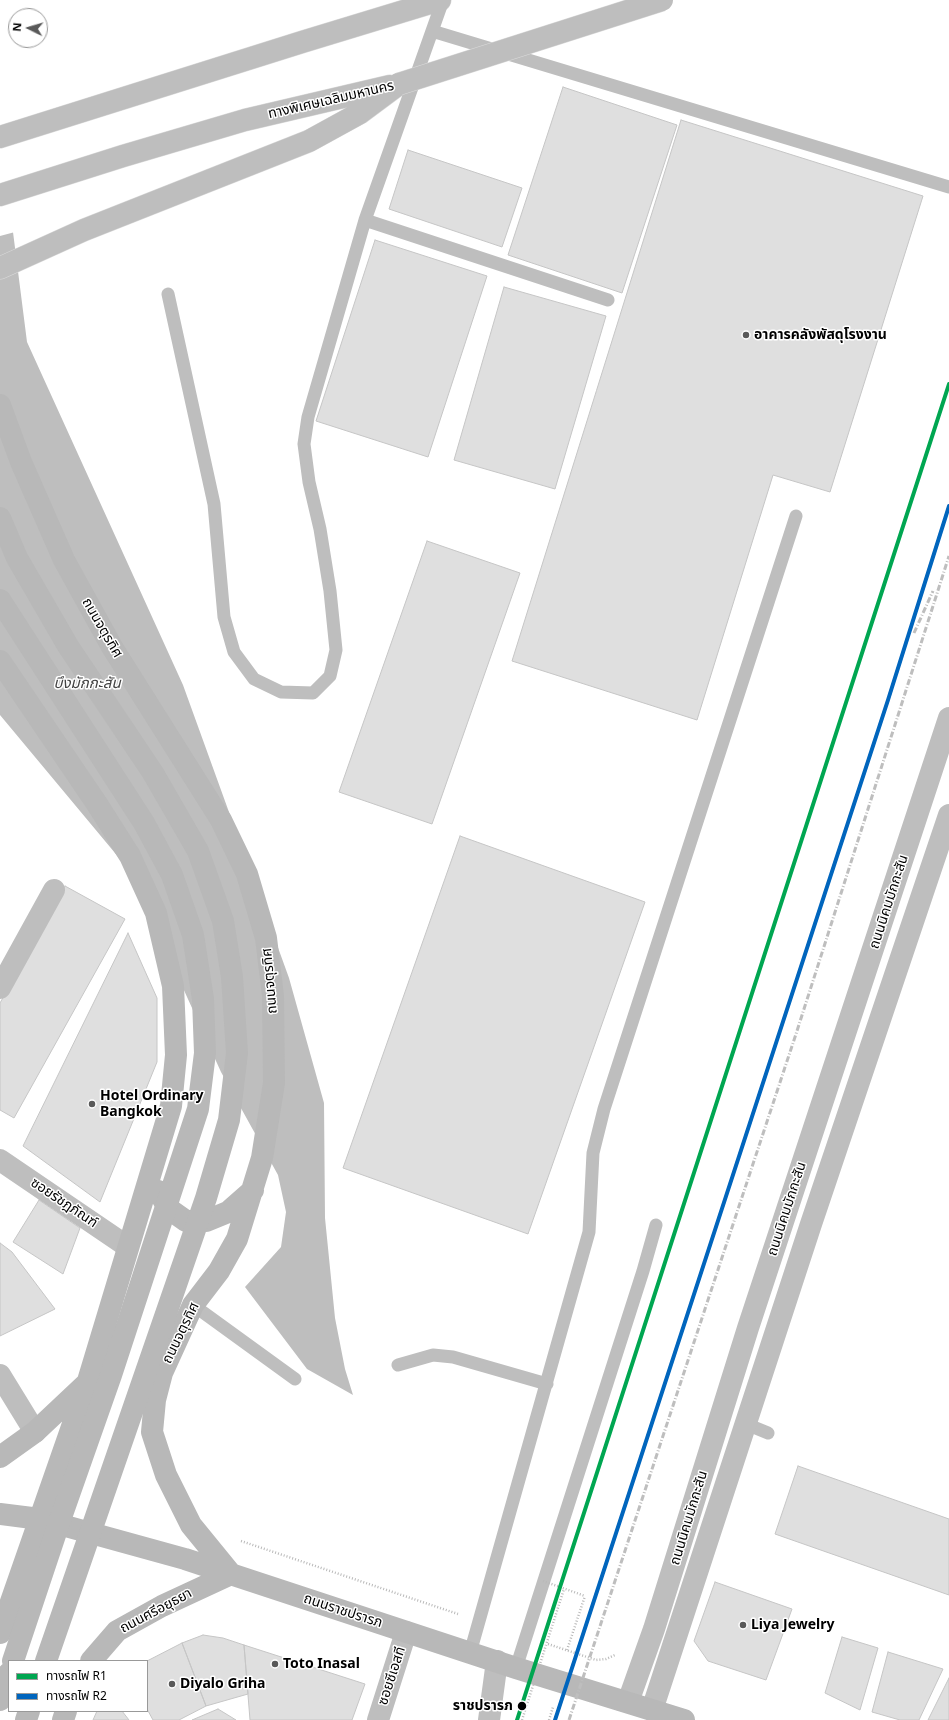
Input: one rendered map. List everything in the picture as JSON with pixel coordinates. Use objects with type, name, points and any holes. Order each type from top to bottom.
[{"type":"main road","points":[[0,137],[302,42],[442,0]]},
{"type":"main road","name":"ทางพิเศษเฉลิมมหานคร","points":[[0,195],[123,156],[245,120],[399,84],[662,0]]},
{"type":"main road","points":[[0,268],[92,227],[309,141],[360,113],[399,84]]},
{"type":"main road","name":"ถนนจตุรทิศ","points":[[0,405],[21,462],[64,560],[112,647],[221,820],[247,874],[266,938],[273,996],[274,1083],[262,1158],[237,1239],[219,1271],[193,1305],[162,1373],[155,1400],[152,1432],[166,1475],[191,1525],[231,1574]]},
{"type":"main road","name":"ถนนจตุรทิศ","points":[[0,518],[17,558],[68,646],[153,773],[198,852],[223,921],[232,976],[237,1053],[229,1120],[208,1191],[46,1660]]},
{"type":"main road","points":[[0,600],[144,823],[172,875],[193,935],[204,999],[205,1053],[198,1109],[111,1375],[60,1520],[13,1660]]},
{"type":"main road","points":[[0,661],[101,810],[130,856],[156,913],[173,986],[176,1055],[171,1106],[88,1381],[0,1633]]},
{"type":"main road","name":"ถนนนิคมมักกะสัน","points":[[628,1702],[654,1629],[748,1328],[949,718]]},
{"type":"main road","name":"ถนนนิคมมักกะสัน","points":[[650,1715],[949,815]]},
{"type":"main road","points":[[0,988],[54,890]]},
{"type":"main road","name":"ซอยรัชฎภัณฑ์","points":[[0,1160],[128,1247]]},
{"type":"main road","points":[[150,1176],[169,1209],[186,1221],[206,1221],[228,1212],[253,1190]]},
{"type":"main road","points":[[0,1375],[35,1432]]},
{"type":"main road","points":[[0,1457],[35,1432],[88,1381]]},
{"type":"main road","name":"ถนนราชปรารภ","points":[[0,1514],[40,1519],[129,1542],[470,1653],[628,1702],[650,1715],[684,1720]]},
{"type":"main road","name":"ถนนศรีอยุธยา","points":[[92,1660],[117,1631],[162,1606],[231,1574]]},
{"type":"main road","name":"ซอยซีเอสที","points":[[378,1720],[406,1632]]},
{"type":"main road","points":[[489,1720],[506,1664]]},
{"type":"main road","points":[[0,1700],[8,1676]]},
{"type":"lane","points":[[168,294],[214,504],[224,617],[234,652],[254,679],[280,692],[313,693],[330,676],[336,650],[330,591],[320,530],[309,482],[304,444],[315,391],[365,220],[442,0]]},
{"type":"lane","points":[[432,32],[949,187]]},
{"type":"lane","points":[[365,220],[608,300]]},
{"type":"lane","points":[[470,1653],[590,1232],[593,1153],[604,1109],[796,516]]},
{"type":"lane","points":[[506,1664],[526,1637],[643,1271],[656,1225]]},
{"type":"lane","points":[[193,1305],[295,1379]]},
{"type":"lane","points":[[398,1365],[433,1355],[453,1356],[546,1384]]},
{"type":"lane","points":[[746,1424],[768,1433]]},
{"type":"path","points":[[239,1541],[478,1621]]},
{"type":"path","points":[[542,1582],[585,1596],[567,1650]]},
{"type":"path","points":[[522,1720],[564,1589]]},
{"type":"path","points":[[526,1637],[596,1660],[606,1659],[619,1653]]},
{"type":"path","points":[[548,1720],[552,1710]]},
{"type":"water","name":"บึงมักกะสัน","points":[[0,130],[27,342],[183,685],[289,978],[324,1103],[325,1218],[335,1318],[345,1369],[353,1395],[307,1369],[245,1287],[281,1247],[286,1212],[278,1175],[221,1072],[130,871],[0,715]]},
{"type":"pier","points":[[0,128],[2,130],[15,232],[0,236]]},
{"type":"building","points":[[563,87],[677,125],[622,293],[508,255]]},
{"type":"building","name":"อาคารคลังพัสดุโรงงาน","points":[[681,120],[923,196],[830,492],[773,475],[697,720],[512,661]]},
{"type":"building","points":[[408,150],[522,188],[502,247],[389,209]]},
{"type":"building","points":[[375,240],[487,276],[428,457],[316,421]]},
{"type":"building","points":[[504,287],[606,316],[555,489],[454,460]]},
{"type":"building","points":[[427,541],[520,573],[432,824],[339,792]]},
{"type":"building","points":[[460,836],[645,902],[528,1234],[343,1168]]},
{"type":"building","points":[[65,886],[125,919],[14,1118],[0,1110],[0,1003]]},
{"type":"building","name":"Hotel Ordinary Bangkok","points":[[128,933],[157,998],[157,1062],[100,1202],[23,1146]]},
{"type":"building","points":[[39,1200],[80,1228],[63,1274],[13,1242]]},
{"type":"building","points":[[0,1243],[12,1252],[55,1309],[0,1336]]},
{"type":"building","points":[[798,1466],[949,1519],[949,1595],[775,1534]]},
{"type":"building","name":"Liya Jewelry","points":[[715,1582],[792,1609],[766,1680],[708,1661],[694,1641]]},
{"type":"building","points":[[203,1635],[223,1638],[244,1645],[248,1694],[206,1706],[182,1643]]},
{"type":"building","points":[[842,1637],[878,1648],[860,1710],[825,1693]]},
{"type":"building","name":"Diyalo Griha","points":[[182,1643],[206,1706],[179,1720],[153,1720],[148,1711],[148,1660]]},
{"type":"building","name":"Toto Inasal","points":[[244,1645],[365,1684],[352,1720],[250,1720]]},
{"type":"building","points":[[888,1652],[943,1669],[919,1720],[900,1720],[872,1712]]},
{"type":"building","points":[[949,1678],[949,1720],[928,1720]]},
{"type":"building","points":[[218,1709],[236,1720],[192,1720]]},
{"type":"building","points":[[97,1712],[123,1712],[129,1720],[93,1720]]},
{"type":"railway","points":[[555,1720],[888,700],[949,506]]},
{"type":"railway","points":[[569,1720],[796,1034],[949,556]]},
{"type":"railway","points":[[914,633],[933,591]]},
{"type":"rail line","name":"R1","points":[[517,1720],[949,384]]},
{"type":"rail line","name":"R2","points":[[555,1720],[888,700],[949,506]]},
{"type":"place","name":"อาคารคลังพัสดุโรงงาน","points":[[746,335]]},
{"type":"place","name":"Hotel Ordinary Bangkok","points":[[92,1104]]},
{"type":"place","name":"Liya Jewelry","points":[[743,1625]]},
{"type":"place","name":"Toto Inasal","points":[[275,1664]]},
{"type":"place","name":"Diyalo Griha","points":[[172,1684]]},
{"type":"place","name":"ราชปรารภ","points":[[522,1706]]}]
